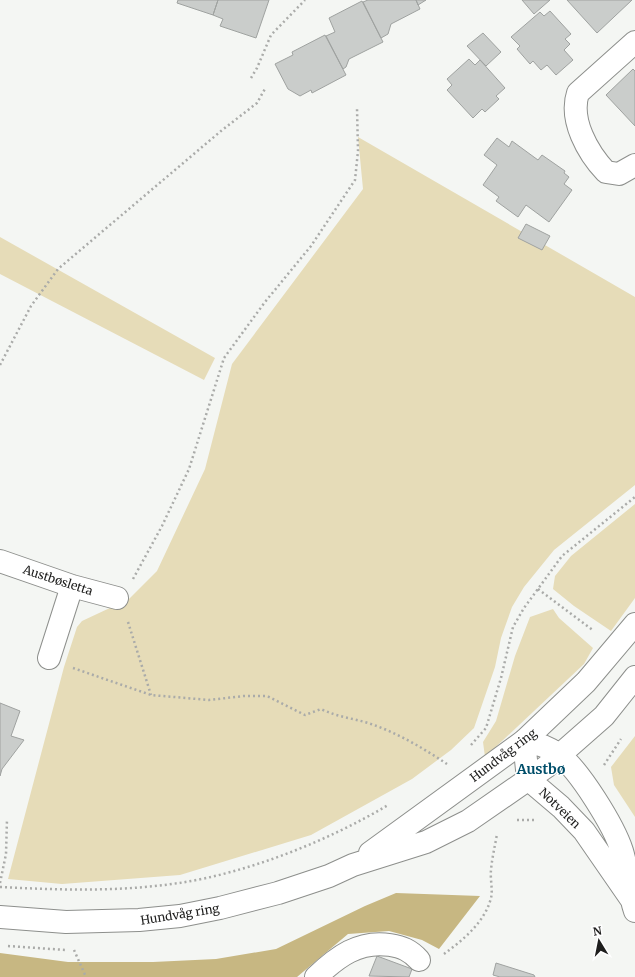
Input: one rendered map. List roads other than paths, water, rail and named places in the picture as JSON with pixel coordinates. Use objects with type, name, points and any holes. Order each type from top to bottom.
[{"type":"main road","points":[[635,42],[578,93],[575,102],[575,114],[587,143],[606,172],[619,174],[635,165]]},
{"type":"main road","name":"Austbøsletta","points":[[0,561],[72,586],[117,598]]},
{"type":"main road","points":[[49,658],[72,586]]},
{"type":"main road","name":"Hundvåg ring","points":[[353,865],[524,741],[586,682],[635,624]]},
{"type":"main road","name":"Hundvåg ring","points":[[0,917],[66,922],[139,920],[180,916],[220,908],[278,893],[329,876],[353,865],[426,842],[468,821],[546,767],[604,716],[635,677]]},
{"type":"main road","name":"Notveien","points":[[524,741],[538,743],[559,755],[588,787],[608,822],[622,851],[633,905],[584,831],[561,807],[528,779],[524,741]]},
{"type":"main road","points":[[316,977],[344,954],[366,944],[378,943],[397,946],[429,959]]},
{"type":"district","name":"Austbø","points":[[541,769]]}]
